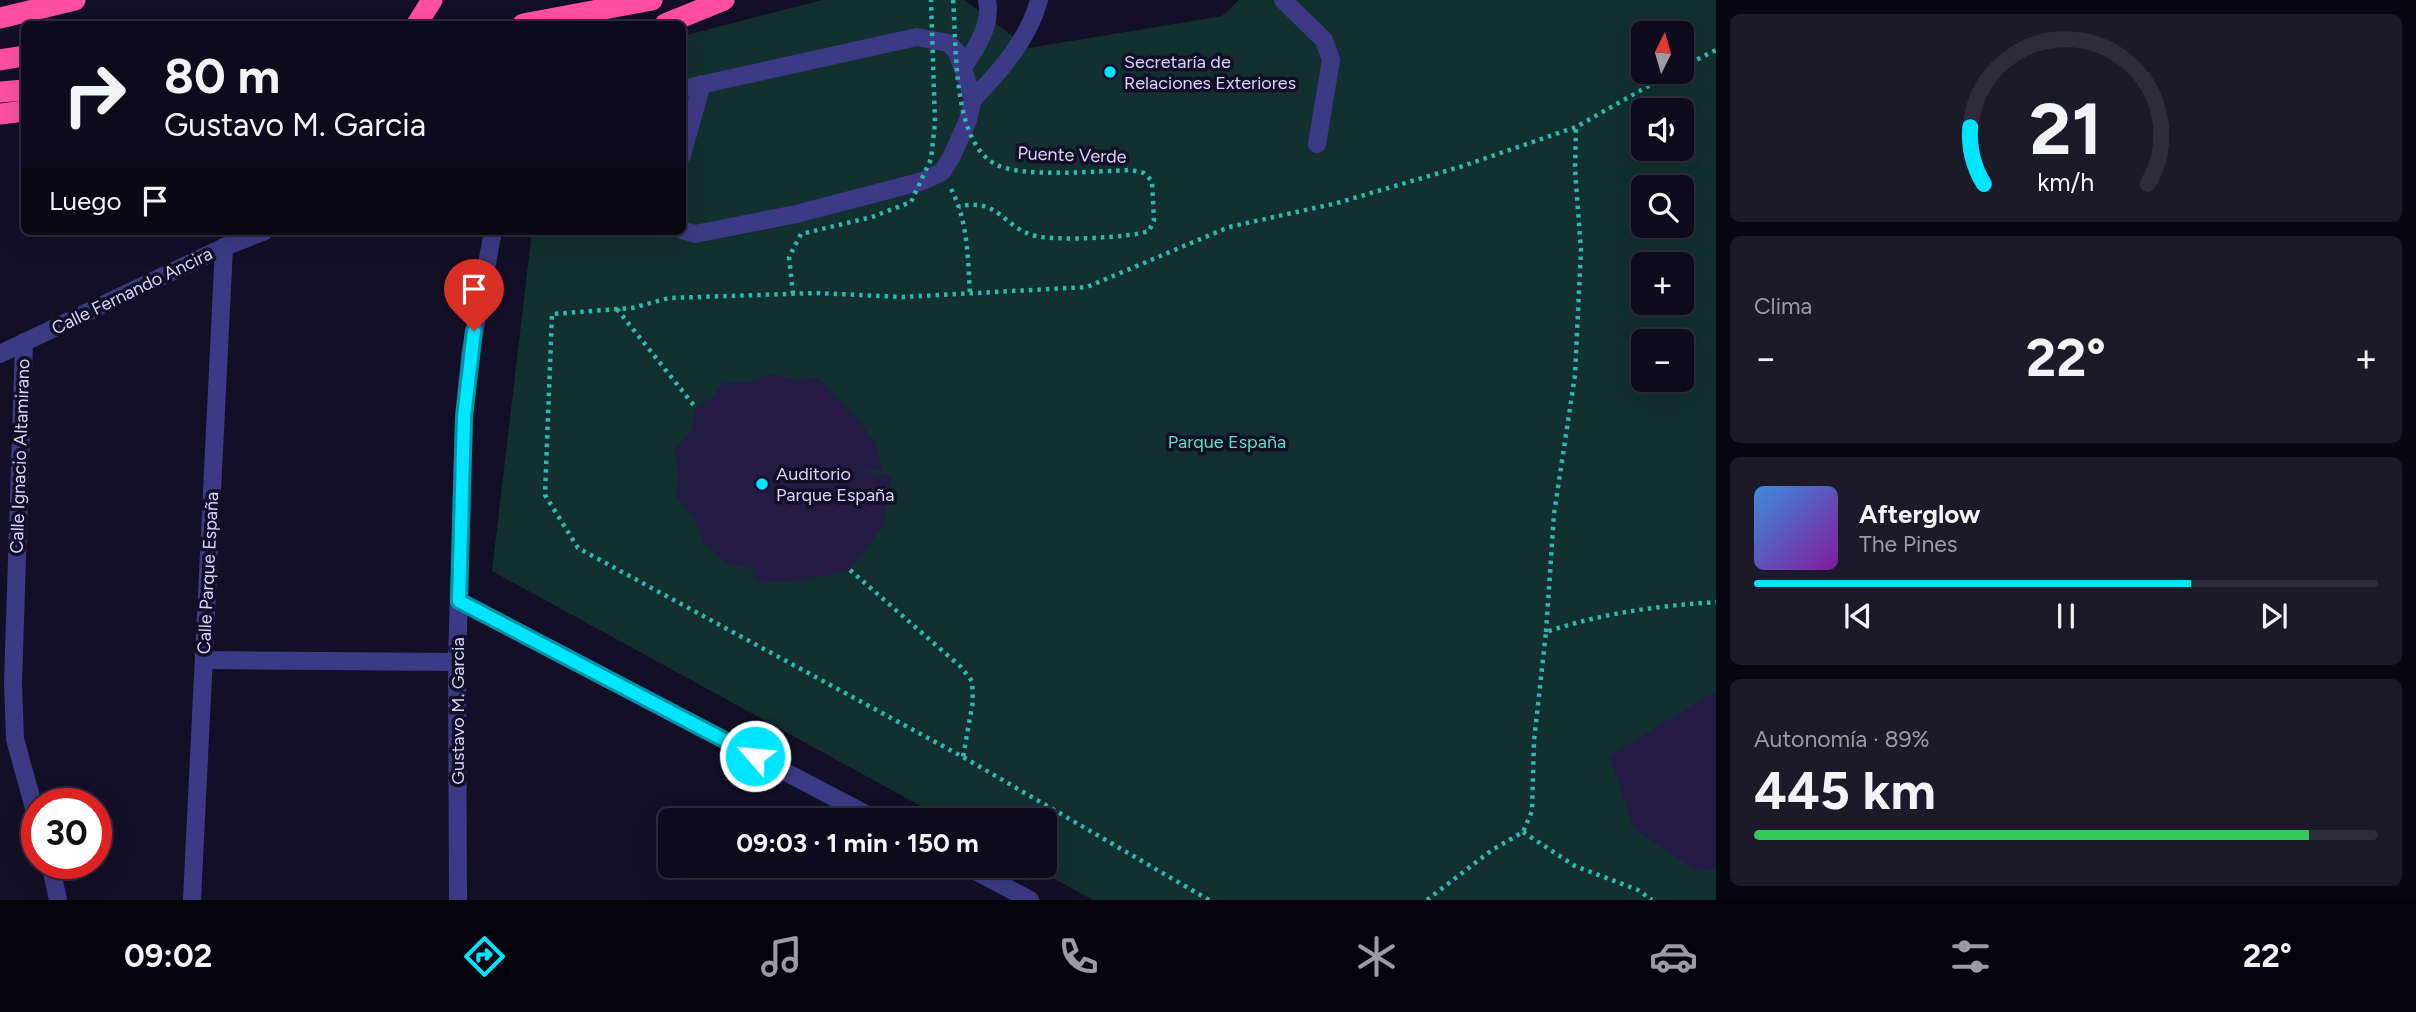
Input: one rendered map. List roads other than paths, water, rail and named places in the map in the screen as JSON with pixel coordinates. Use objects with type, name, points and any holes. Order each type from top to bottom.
[{"type":"highway","points":[[0,18],[75,0]]},
{"type":"highway","points":[[419,21],[432,0]]},
{"type":"highway","points":[[539,21],[652,0]]},
{"type":"highway","points":[[672,21],[724,0]]},
{"type":"highway","points":[[0,60],[21,56]]},
{"type":"highway","points":[[0,92],[21,90]]},
{"type":"highway","points":[[0,114],[21,111]]},
{"type":"street","points":[[964,66],[979,44],[986,26],[987,0]]},
{"type":"street","points":[[686,231],[695,234],[796,214],[909,186],[942,172],[968,120],[974,99],[996,76],[1014,51],[1032,20],[1039,0]]},
{"type":"street","points":[[1283,0],[1324,40],[1331,60],[1317,144]]},
{"type":"street","points":[[686,88],[916,37],[948,43],[957,52],[974,99]]},
{"type":"street","points":[[686,141],[702,84]]},
{"type":"street","name":"Calle Fernando Ancira","points":[[0,354],[224,247],[255,235]]},
{"type":"street","name":"Gustavo M. Garcia","points":[[458,900],[457,662],[465,405],[470,355],[492,235]]},
{"type":"street","name":"Calle Parque España","points":[[192,900],[224,247]]},
{"type":"street","name":"Calle Ignacio Altamirano","points":[[24,342],[13,682],[15,739],[28,788]]},
{"type":"street","points":[[459,601],[854,808]]},
{"type":"street","points":[[204,660],[457,662]]},
{"type":"street","points":[[989,878],[1030,900]]},
{"type":"street","points":[[53,879],[58,900]]},
{"type":"place","name":"Secretaría de Relaciones Exteriores","points":[[1110,72]]},
{"type":"place","name":"Auditorio Parque España","points":[[762,484]]},
{"type":"park label","name":"Parque España","points":[[1227,442]]}]
